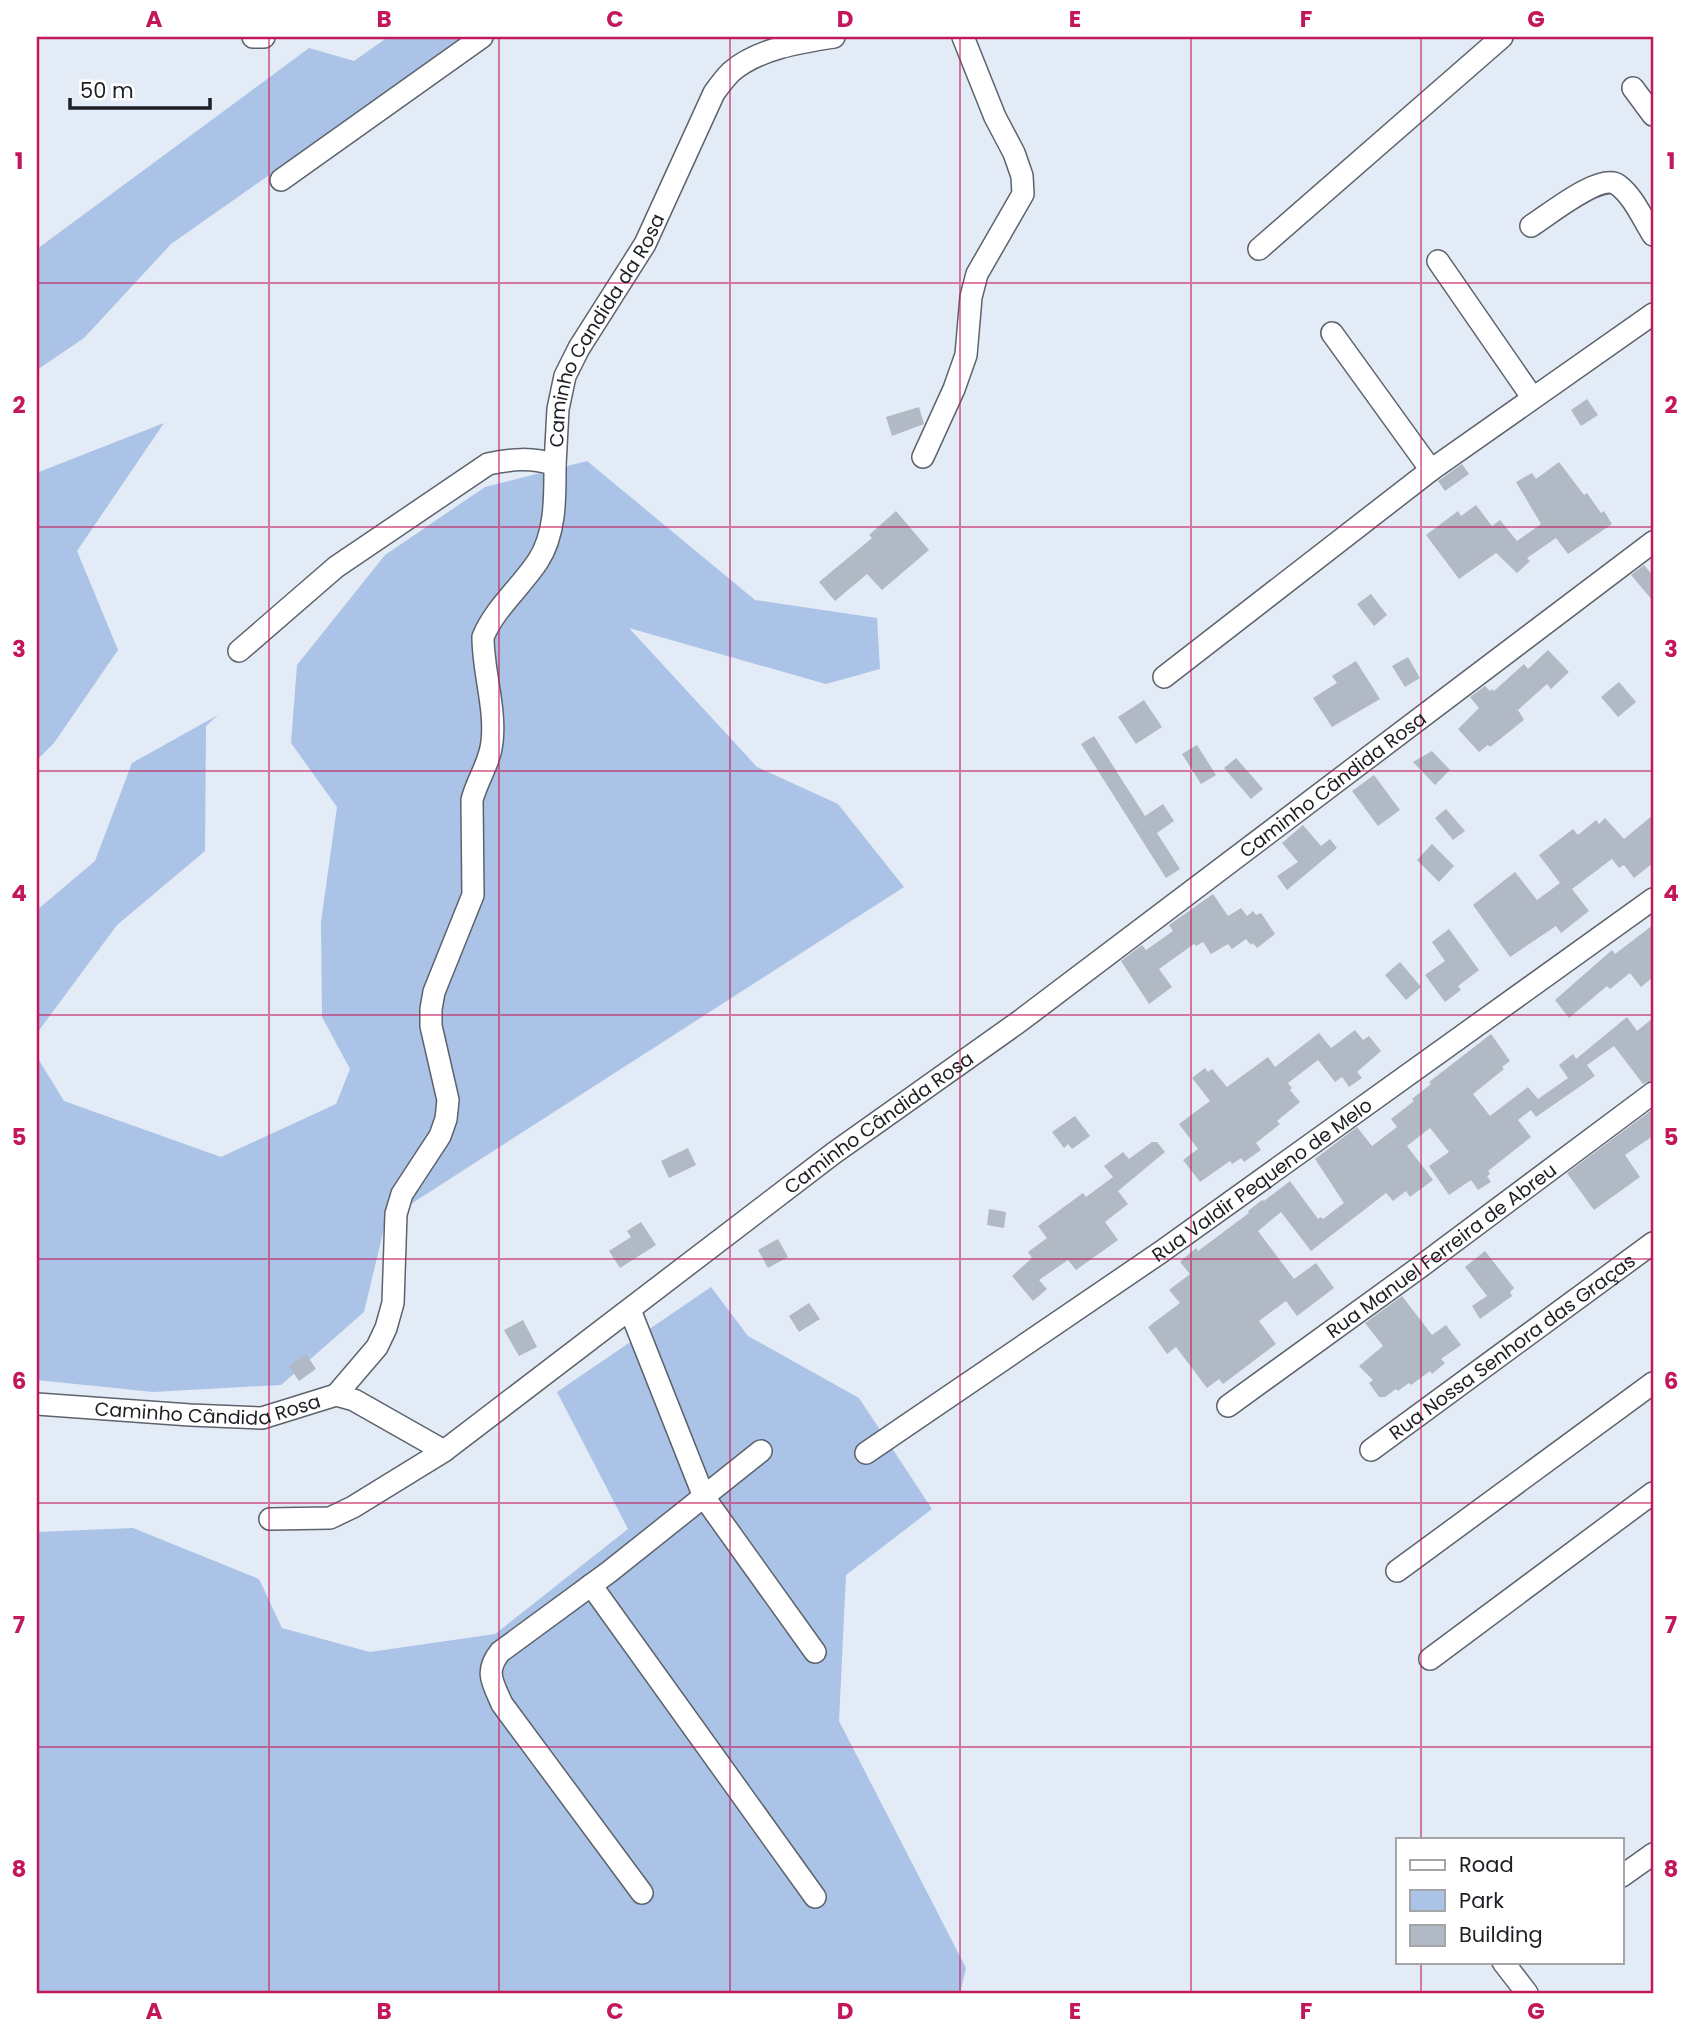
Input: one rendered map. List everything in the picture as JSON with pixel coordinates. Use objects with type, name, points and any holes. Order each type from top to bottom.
[{"type":"street","points":[[253,37],[264,37]]},
{"type":"street","points":[[281,180],[482,37]]},
{"type":"street","name":"Caminho Candida da Rosa","points":[[239,651],[336,567],[488,464],[510,459],[555,464],[558,409],[565,376],[579,348],[645,244],[714,93],[731,72],[745,62],[771,51],[834,37]]},
{"type":"street","points":[[923,457],[954,389],[966,355],[971,296],[977,274],[1023,194],[1022,176],[1014,153],[995,117],[963,37]]},
{"type":"street","points":[[1259,249],[1487,41]]},
{"type":"street","points":[[1633,88],[1653,115]]},
{"type":"street","points":[[1531,226],[1587,189],[1610,181],[1627,194],[1653,234]]},
{"type":"street","points":[[1438,261],[1532,397]]},
{"type":"street","points":[[1164,677],[1431,470],[1653,314]]},
{"type":"street","points":[[1332,333],[1431,470]]},
{"type":"street","points":[[336,1395],[377,1347],[386,1328],[393,1303],[396,1214],[402,1194],[440,1136],[446,1119],[448,1100],[431,1026],[431,1009],[434,992],[473,895],[472,800],[490,756],[493,740],[483,637],[488,624],[539,559],[549,535],[553,515],[555,464]]},
{"type":"street","name":"Caminho Cândida Rosa","points":[[37,1404],[262,1418],[336,1395],[354,1399],[444,1451],[834,1153],[1020,1020],[1653,542]]},
{"type":"street","name":"Rua Valdir Pequeno de Melo","points":[[866,1453],[1161,1252],[1653,899]]},
{"type":"street","name":"Rua Manuel Ferreira de Abreu","points":[[1228,1406],[1420,1268],[1653,1093]]},
{"type":"street","name":"Rua Nossa Senhora das Graças","points":[[1371,1450],[1653,1243]]},
{"type":"street","points":[[630,1310],[704,1497],[815,1652]]},
{"type":"street","points":[[1397,1571],[1653,1383]]},
{"type":"street","points":[[270,1519],[330,1518],[353,1507],[444,1451]]},
{"type":"street","points":[[642,1893],[502,1704],[491,1679],[491,1663],[500,1652],[591,1585],[761,1451]]},
{"type":"street","points":[[1430,1659],[1653,1493]]},
{"type":"street","points":[[591,1585],[815,1897]]},
{"type":"street","points":[[1624,1875],[1653,1854]]},
{"type":"street","points":[[1506,1964],[1527,1993]]},
{"type":"green space","points":[[388,37],[466,37],[171,244],[84,338],[37,370],[37,249],[309,48],[354,61]]},
{"type":"green space","points":[[164,423],[77,551],[118,650],[54,743],[37,760],[37,469],[39,472]]},
{"type":"green space","points":[[587,461],[755,600],[877,618],[880,669],[826,684],[629,628],[757,767],[838,804],[904,887],[386,1220],[364,1312],[281,1385],[153,1392],[37,1380],[37,1057],[64,1101],[221,1157],[336,1104],[350,1069],[322,1017],[321,922],[337,807],[291,743],[297,665],[385,555],[485,487]]},
{"type":"green space","points":[[218,715],[206,726],[205,851],[117,925],[37,1033],[37,910],[95,861],[132,763]]},
{"type":"green space","points":[[711,1287],[748,1336],[859,1398],[932,1509],[846,1575],[839,1721],[966,1968],[960,1993],[37,1993],[37,1532],[133,1528],[259,1579],[282,1628],[370,1652],[495,1634],[628,1529],[557,1392]]},
{"type":"building","points":[[1587,399],[1598,415],[1581,426],[1571,410]]},
{"type":"building","points":[[919,407],[924,424],[892,436],[886,417]]},
{"type":"building","points":[[1559,462],[1584,495],[1587,493],[1612,524],[1568,554],[1556,538],[1527,558],[1530,561],[1517,573],[1496,553],[1459,579],[1426,535],[1458,511],[1461,516],[1476,505],[1492,526],[1500,520],[1517,541],[1541,524],[1516,482],[1532,473],[1536,479]]},
{"type":"building","points":[[1462,464],[1469,474],[1445,491],[1438,481]]},
{"type":"building","points":[[896,511],[929,550],[882,590],[867,574],[835,601],[819,582],[872,538],[869,535]]},
{"type":"building","points":[[1644,565],[1653,576],[1653,601],[1631,575]]},
{"type":"building","points":[[1371,594],[1387,615],[1374,626],[1357,604]]},
{"type":"building","points":[[1548,650],[1569,672],[1551,689],[1547,684],[1518,710],[1524,720],[1490,747],[1488,745],[1479,752],[1458,729],[1479,708],[1470,697],[1485,686],[1494,691],[1524,664],[1528,669]]},
{"type":"building","points":[[1408,657],[1420,678],[1405,687],[1392,666]]},
{"type":"building","points":[[1356,661],[1380,699],[1332,727],[1313,698],[1337,683],[1332,676]]},
{"type":"building","points":[[1619,682],[1636,702],[1618,717],[1601,697]]},
{"type":"building","points":[[1144,700],[1162,727],[1136,744],[1118,717]]},
{"type":"building","points":[[1094,736],[1145,816],[1163,804],[1174,821],[1157,833],[1180,869],[1166,878],[1081,744]]},
{"type":"building","points":[[1197,745],[1216,775],[1201,784],[1182,754]]},
{"type":"building","points":[[1432,751],[1450,770],[1435,785],[1413,762]]},
{"type":"building","points":[[1236,758],[1263,789],[1251,799],[1224,768]]},
{"type":"building","points":[[1374,775],[1400,810],[1378,826],[1352,791]]},
{"type":"building","points":[[1446,809],[1465,831],[1453,840],[1435,818]]},
{"type":"building","points":[[1653,815],[1653,863],[1634,878],[1624,865],[1619,868],[1612,859],[1572,889],[1589,911],[1561,933],[1556,926],[1510,957],[1473,905],[1515,872],[1537,900],[1560,883],[1539,855],[1573,829],[1578,835],[1596,820],[1599,824],[1605,818],[1624,839]]},
{"type":"building","points":[[1303,825],[1321,846],[1330,839],[1337,848],[1287,890],[1277,876],[1298,862],[1282,843]]},
{"type":"building","points":[[1432,844],[1454,866],[1439,882],[1417,860]]},
{"type":"building","points":[[1213,894],[1228,916],[1241,908],[1247,916],[1253,911],[1256,915],[1261,913],[1275,934],[1257,948],[1246,939],[1232,949],[1228,944],[1211,954],[1203,942],[1196,946],[1194,944],[1159,969],[1172,987],[1149,1004],[1121,961],[1142,945],[1146,950],[1173,931],[1169,925]]},
{"type":"building","points":[[1653,925],[1653,977],[1641,987],[1630,973],[1610,989],[1607,986],[1569,1018],[1555,1000],[1612,950],[1615,954]]},
{"type":"building","points":[[1449,929],[1479,970],[1458,986],[1461,990],[1445,1002],[1425,975],[1445,961],[1432,942]]},
{"type":"building","points":[[1400,962],[1421,987],[1406,1000],[1385,975]]},
{"type":"building","points":[[1627,1017],[1637,1031],[1653,1018],[1653,1080],[1643,1084],[1614,1046],[1587,1065],[1595,1076],[1536,1117],[1531,1110],[1518,1120],[1531,1137],[1488,1171],[1490,1174],[1487,1176],[1491,1182],[1478,1190],[1471,1180],[1449,1195],[1429,1166],[1449,1152],[1430,1128],[1407,1146],[1433,1180],[1410,1197],[1406,1191],[1393,1201],[1386,1193],[1311,1251],[1281,1212],[1258,1231],[1294,1279],[1316,1263],[1334,1288],[1297,1316],[1286,1301],[1259,1321],[1276,1344],[1223,1384],[1219,1379],[1207,1388],[1176,1347],[1167,1354],[1148,1327],[1180,1303],[1169,1290],[1190,1274],[1180,1262],[1290,1181],[1318,1219],[1323,1219],[1344,1203],[1315,1159],[1357,1127],[1372,1146],[1397,1127],[1391,1119],[1414,1101],[1412,1099],[1431,1084],[1429,1082],[1491,1034],[1510,1061],[1473,1094],[1490,1116],[1528,1087],[1538,1099],[1568,1078],[1559,1065],[1573,1054],[1576,1059]]},
{"type":"building","points":[[1355,1030],[1363,1040],[1369,1036],[1381,1051],[1357,1072],[1362,1078],[1349,1087],[1342,1077],[1335,1082],[1318,1060],[1288,1083],[1300,1102],[1277,1121],[1280,1124],[1256,1143],[1261,1150],[1244,1162],[1241,1158],[1232,1164],[1230,1161],[1200,1182],[1183,1160],[1198,1149],[1179,1124],[1210,1101],[1192,1078],[1205,1068],[1208,1072],[1212,1069],[1227,1087],[1268,1057],[1275,1067],[1319,1033],[1331,1048]]},
{"type":"building","points":[[1653,1109],[1653,1136],[1625,1155],[1640,1177],[1594,1210],[1567,1173]]},
{"type":"building","points":[[1075,1116],[1090,1136],[1072,1149],[1068,1144],[1064,1148],[1052,1132]]},
{"type":"building","points":[[1152,1142],[1157,1142],[1165,1152],[1118,1191],[1128,1204],[1105,1222],[1118,1240],[1076,1270],[1068,1260],[1039,1280],[1047,1289],[1033,1301],[1012,1276],[1032,1258],[1028,1252],[1047,1238],[1038,1226],[1083,1193],[1086,1197],[1113,1177],[1104,1166],[1123,1152],[1129,1159]]},
{"type":"building","points":[[688,1148],[696,1165],[669,1178],[661,1161]]},
{"type":"building","points":[[989,1209],[1006,1212],[1004,1228],[987,1225]]},
{"type":"building","points":[[641,1222],[656,1245],[620,1268],[609,1251],[631,1237],[627,1231]]},
{"type":"building","points":[[778,1239],[788,1257],[768,1268],[758,1250]]},
{"type":"building","points":[[1485,1251],[1514,1288],[1510,1292],[1512,1296],[1480,1319],[1472,1306],[1487,1296],[1465,1267]]},
{"type":"building","points":[[1402,1296],[1432,1335],[1446,1325],[1461,1345],[1441,1359],[1445,1363],[1432,1374],[1430,1371],[1411,1385],[1409,1383],[1398,1391],[1396,1389],[1385,1397],[1379,1397],[1369,1383],[1373,1380],[1359,1366],[1383,1346],[1365,1323]]},
{"type":"building","points":[[809,1303],[820,1319],[799,1332],[789,1316]]},
{"type":"building","points":[[523,1320],[537,1347],[519,1356],[504,1330]]},
{"type":"building","points":[[306,1354],[316,1369],[299,1381],[289,1366]]}]
